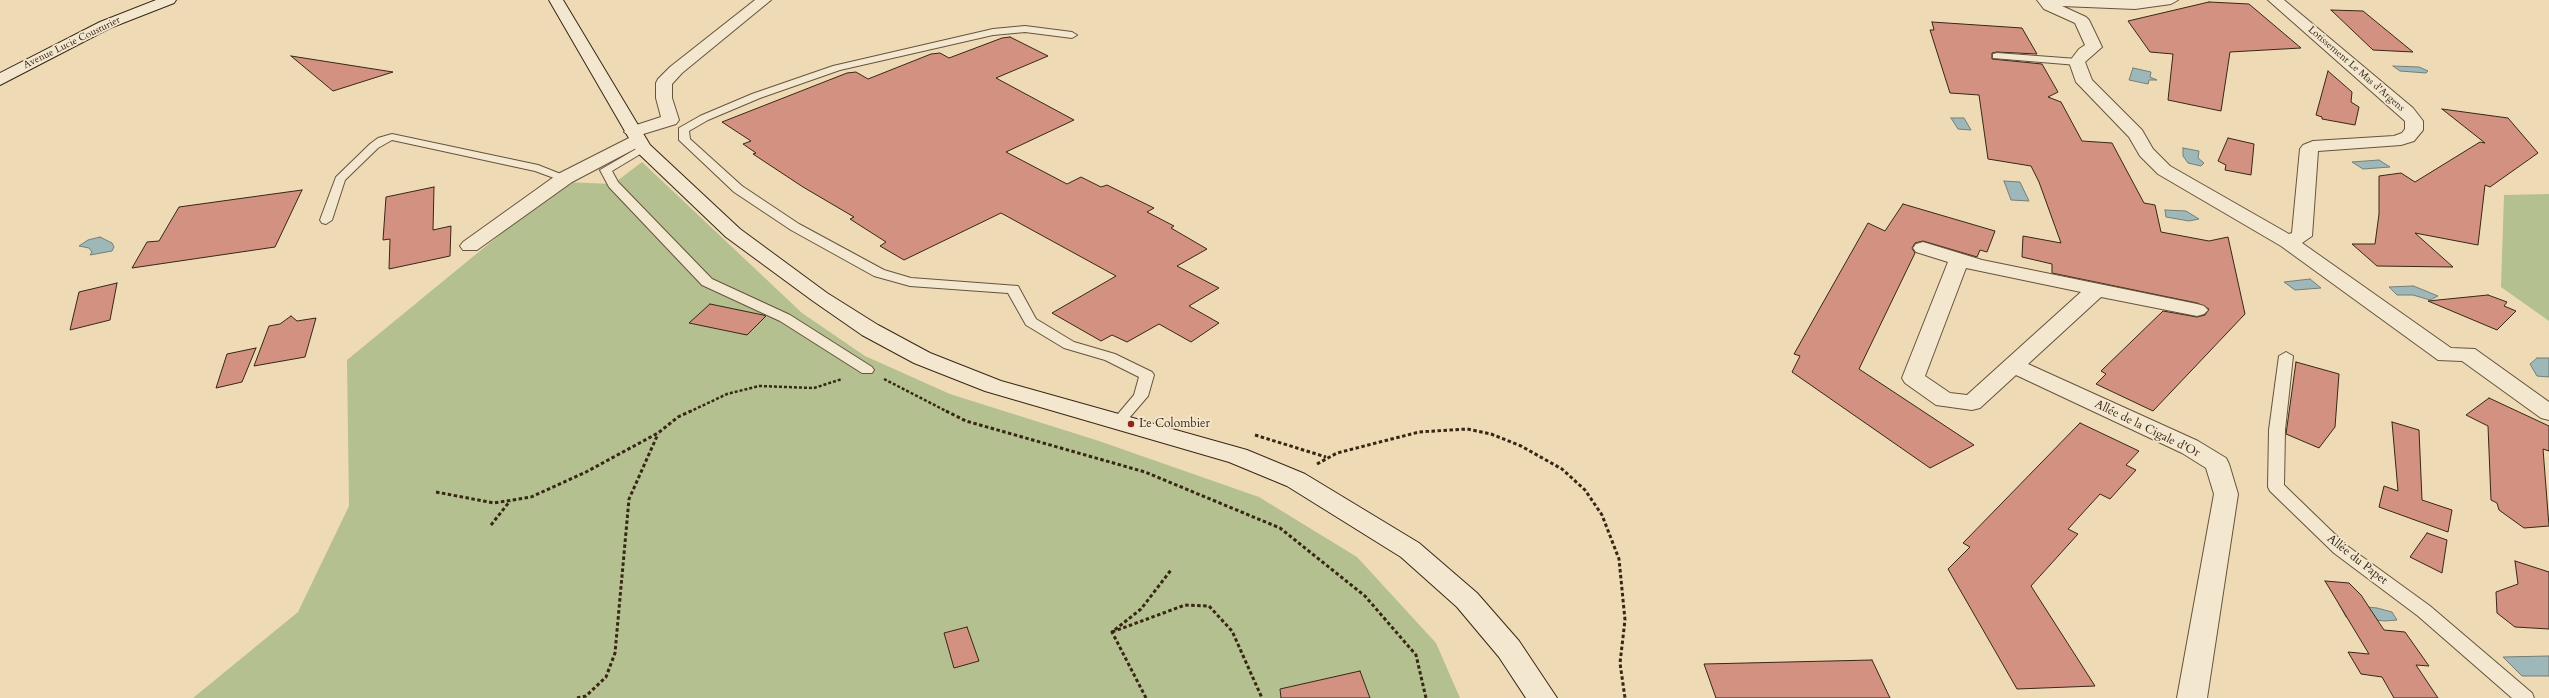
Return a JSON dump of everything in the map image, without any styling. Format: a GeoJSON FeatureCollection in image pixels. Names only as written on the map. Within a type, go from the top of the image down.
{"type":"FeatureCollection","features":[{"type":"Feature","properties":{"kind":"street","name":"Avenue Lucie Cousturier"},"geometry":{"type":"LineString","coordinates":[[0,66],[93,21],[146,0]]}},
{"type":"Feature","properties":{"kind":"street","name":"Avenue Lucie Cousturier"},"geometry":{"type":"LineString","coordinates":[[0,80],[105,25],[169,0]]}},
{"type":"Feature","properties":{"kind":"street"},"geometry":{"type":"LineString","coordinates":[[556,0],[638,140],[733,233],[820,297],[870,330],[922,358],[993,386],[1238,456],[1296,480],[1410,550],[1467,600],[1509,649],[1542,698]]}},
{"type":"Feature","properties":{"kind":"street"},"geometry":{"type":"LineString","coordinates":[[470,246],[565,178],[638,140],[670,120],[664,98],[664,84],[676,70],[764,0]]}},
{"type":"Feature","properties":{"kind":"street"},"geometry":{"type":"LineString","coordinates":[[2042,0],[2135,5],[2171,0]]}},
{"type":"Feature","properties":{"kind":"street"},"geometry":{"type":"LineString","coordinates":[[2042,0],[2049,6],[2081,20],[2094,47],[2085,52],[2078,62],[2084,82],[2093,93],[2126,123],[2136,134],[2146,152],[2164,170],[2288,242],[2446,355],[2467,354],[2549,413]]}},
{"type":"Feature","properties":{"kind":"street","name":"Lotissement Le Mas d'Argens"},"geometry":{"type":"LineString","coordinates":[[2275,0],[2407,112],[2414,122],[2414,130],[2408,137],[2395,141],[2313,146],[2309,149],[2302,236],[2288,242]]}},
{"type":"Feature","properties":{"kind":"street"},"geometry":{"type":"LineString","coordinates":[[1923,248],[1959,260],[2196,310]]}},
{"type":"Feature","properties":{"kind":"street"},"geometry":{"type":"LineString","coordinates":[[1959,260],[1913,378],[1944,400],[1972,404],[2096,290]]}},
{"type":"Feature","properties":{"kind":"street","name":"Allée de la Cigale d'Or"},"geometry":{"type":"LineString","coordinates":[[2013,365],[2190,447],[2217,464],[2226,494],[2192,698]]}},
{"type":"Feature","properties":{"kind":"lane"},"geometry":{"type":"LineString","coordinates":[[1072,35],[1025,29],[993,32],[837,68],[756,96],[704,118],[683,130],[685,140],[738,189],[796,227],[879,273],[910,282],[1013,289],[1031,322],[1070,345],[1110,358],[1147,375],[1141,396],[1119,421]]}},
{"type":"Feature","properties":{"kind":"lane"},"geometry":{"type":"LineString","coordinates":[[1998,56],[2078,62]]}},
{"type":"Feature","properties":{"kind":"lane"},"geometry":{"type":"LineString","coordinates":[[326,220],[340,179],[374,146],[382,140],[392,137],[538,168],[565,178]]}},
{"type":"Feature","properties":{"kind":"lane"},"geometry":{"type":"LineString","coordinates":[[638,140],[606,170],[613,184],[707,282],[785,318],[867,370]]}},
{"type":"Feature","properties":{"kind":"lane","name":"Allée du Papet"},"geometry":{"type":"LineString","coordinates":[[2286,356],[2276,430],[2276,487],[2340,549],[2424,611],[2525,698]]}},
{"type":"Feature","properties":{"kind":"path"},"geometry":{"type":"LineString","coordinates":[[436,492],[494,503],[531,497],[586,472],[658,433],[678,417],[727,394],[759,386],[814,388],[867,370],[966,421],[1145,472],[1280,528],[1365,596],[1411,649],[1416,655],[1426,698]]}},
{"type":"Feature","properties":{"kind":"path"},"geometry":{"type":"LineString","coordinates":[[1296,480],[1326,457],[1337,453],[1419,432],[1467,429],[1491,434],[1521,446],[1562,469],[1585,490],[1602,515],[1619,559],[1624,620],[1620,663],[1626,698]]}},
{"type":"Feature","properties":{"kind":"path"},"geometry":{"type":"LineString","coordinates":[[577,698],[586,696],[606,677],[615,653],[629,499],[658,433]]}},
{"type":"Feature","properties":{"kind":"path"},"geometry":{"type":"LineString","coordinates":[[491,525],[511,500]]}},
{"type":"Feature","properties":{"kind":"path"},"geometry":{"type":"LineString","coordinates":[[1112,632],[1141,610],[1171,570]]}},
{"type":"Feature","properties":{"kind":"path"},"geometry":{"type":"LineString","coordinates":[[1112,632],[1185,605],[1209,606],[1232,630],[1262,698]]}},
{"type":"Feature","properties":{"kind":"path"},"geometry":{"type":"LineString","coordinates":[[1112,632],[1146,698]]}},
{"type":"Feature","properties":{"kind":"green space"},"geometry":{"type":"Polygon","coordinates":[[[642,162],[802,313],[865,356],[950,394],[1099,441],[1259,497],[1357,557],[1436,643],[1460,698],[193,698],[298,612],[349,506],[347,360],[564,182],[613,184],[642,162]]]}},
{"type":"Feature","properties":{"kind":"green space"},"geometry":{"type":"Polygon","coordinates":[[[2549,194],[2549,321],[2501,287],[2504,195],[2549,194]]]}},
{"type":"Feature","properties":{"kind":"water"},"geometry":{"type":"Polygon","coordinates":[[[2393,66],[2419,67],[2428,71],[2426,73],[2400,71],[2393,66]]]}},
{"type":"Feature","properties":{"kind":"water"},"geometry":{"type":"Polygon","coordinates":[[[2133,68],[2151,72],[2150,77],[2157,80],[2149,80],[2148,84],[2129,80],[2133,68]]]}},
{"type":"Feature","properties":{"kind":"water"},"geometry":{"type":"Polygon","coordinates":[[[1951,118],[1964,118],[1971,130],[1958,129],[1951,118]]]}},
{"type":"Feature","properties":{"kind":"water"},"geometry":{"type":"Polygon","coordinates":[[[2183,148],[2199,151],[2198,158],[2204,163],[2201,166],[2188,163],[2183,156],[2183,148]]]}},
{"type":"Feature","properties":{"kind":"water"},"geometry":{"type":"Polygon","coordinates":[[[2379,160],[2390,167],[2363,169],[2352,162],[2379,160]]]}},
{"type":"Feature","properties":{"kind":"water"},"geometry":{"type":"Polygon","coordinates":[[[2004,181],[2020,182],[2029,201],[2011,200],[2004,181]]]}},
{"type":"Feature","properties":{"kind":"water"},"geometry":{"type":"Polygon","coordinates":[[[2165,210],[2186,211],[2199,219],[2189,221],[2166,217],[2165,210]]]}},
{"type":"Feature","properties":{"kind":"water"},"geometry":{"type":"Polygon","coordinates":[[[100,237],[112,243],[114,247],[112,251],[90,255],[92,252],[89,248],[79,246],[88,240],[100,237]]]}},
{"type":"Feature","properties":{"kind":"water"},"geometry":{"type":"Polygon","coordinates":[[[2310,279],[2321,288],[2295,290],[2284,282],[2310,279]]]}},
{"type":"Feature","properties":{"kind":"water"},"geometry":{"type":"Polygon","coordinates":[[[2413,286],[2438,296],[2430,300],[2413,295],[2397,295],[2389,287],[2413,286]]]}},
{"type":"Feature","properties":{"kind":"water"},"geometry":{"type":"Polygon","coordinates":[[[2537,358],[2549,358],[2549,377],[2537,376],[2530,364],[2537,358]]]}},
{"type":"Feature","properties":{"kind":"water"},"geometry":{"type":"Polygon","coordinates":[[[2339,604],[2377,608],[2392,612],[2397,620],[2385,621],[2346,617],[2339,604]]]}},
{"type":"Feature","properties":{"kind":"water"},"geometry":{"type":"Polygon","coordinates":[[[2549,656],[2549,676],[2522,676],[2503,657],[2549,656]]]}},
{"type":"Feature","properties":{"kind":"building"},"geometry":{"type":"Polygon","coordinates":[[[2209,2],[2249,4],[2301,48],[2230,52],[2221,111],[2168,100],[2173,54],[2150,52],[2128,21],[2209,2]]]}},
{"type":"Feature","properties":{"kind":"building"},"geometry":{"type":"Polygon","coordinates":[[[2331,10],[2363,11],[2413,52],[2373,50],[2331,10]]]}},
{"type":"Feature","properties":{"kind":"building"},"geometry":{"type":"Polygon","coordinates":[[[1932,22],[2022,28],[2037,54],[1997,52],[1992,53],[1992,59],[2042,64],[2058,92],[2048,97],[2061,102],[2082,141],[2112,143],[2144,203],[2155,205],[2161,232],[2209,241],[2228,237],[2245,314],[2153,411],[2096,384],[2106,374],[2101,371],[2163,311],[2197,317],[2205,315],[2209,309],[2197,303],[2052,273],[2052,264],[2022,257],[2023,236],[2061,243],[2039,182],[2031,166],[1988,159],[1979,95],[1950,93],[1930,30],[1934,30],[1932,22]]]}},
{"type":"Feature","properties":{"kind":"building"},"geometry":{"type":"Polygon","coordinates":[[[1010,37],[1048,56],[996,78],[1074,120],[1006,152],[1067,184],[1081,177],[1101,187],[1107,185],[1154,208],[1147,212],[1174,226],[1171,228],[1207,249],[1177,266],[1219,288],[1189,306],[1219,323],[1191,342],[1159,324],[1127,342],[1112,335],[1101,341],[1052,313],[1116,276],[1001,213],[904,260],[880,246],[886,242],[850,219],[854,217],[803,187],[753,154],[756,153],[743,144],[751,141],[722,122],[847,73],[856,72],[868,79],[931,54],[940,53],[949,58],[1002,38],[1010,37]]]}},
{"type":"Feature","properties":{"kind":"building"},"geometry":{"type":"Polygon","coordinates":[[[291,56],[393,72],[333,91],[291,56]]]}},
{"type":"Feature","properties":{"kind":"building"},"geometry":{"type":"Polygon","coordinates":[[[2328,71],[2352,92],[2351,102],[2359,107],[2355,125],[2322,119],[2322,117],[2316,115],[2328,71]]]}},
{"type":"Feature","properties":{"kind":"building"},"geometry":{"type":"Polygon","coordinates":[[[2442,109],[2508,118],[2538,153],[2490,187],[2485,185],[2478,245],[2415,233],[2453,267],[2377,266],[2352,244],[2375,244],[2379,214],[2379,176],[2401,173],[2415,182],[2480,142],[2485,143],[2442,109]]]}},
{"type":"Feature","properties":{"kind":"building"},"geometry":{"type":"Polygon","coordinates":[[[2228,138],[2254,144],[2251,175],[2225,170],[2226,165],[2218,161],[2228,138]]]}},
{"type":"Feature","properties":{"kind":"building"},"geometry":{"type":"Polygon","coordinates":[[[434,187],[433,230],[451,226],[450,256],[389,269],[390,239],[383,240],[386,197],[434,187]]]}},
{"type":"Feature","properties":{"kind":"building"},"geometry":{"type":"Polygon","coordinates":[[[302,190],[275,247],[132,268],[147,242],[159,241],[179,207],[302,190]]]}},
{"type":"Feature","properties":{"kind":"building"},"geometry":{"type":"Polygon","coordinates":[[[1903,204],[1995,231],[1987,252],[1980,250],[1977,257],[1923,241],[1915,243],[1912,248],[1915,253],[1859,369],[1974,445],[1930,468],[1792,372],[1800,356],[1794,354],[1868,223],[1885,231],[1903,204]]]}},
{"type":"Feature","properties":{"kind":"building"},"geometry":{"type":"Polygon","coordinates":[[[117,283],[110,320],[70,330],[79,292],[117,283]]]}},
{"type":"Feature","properties":{"kind":"building"},"geometry":{"type":"Polygon","coordinates":[[[2488,295],[2507,302],[2504,306],[2516,311],[2497,330],[2428,301],[2488,295]]]}},
{"type":"Feature","properties":{"kind":"building"},"geometry":{"type":"Polygon","coordinates":[[[710,304],[766,316],[747,335],[689,323],[710,304]]]}},
{"type":"Feature","properties":{"kind":"building"},"geometry":{"type":"Polygon","coordinates":[[[291,316],[297,321],[316,318],[305,357],[254,366],[269,326],[280,324],[291,316]]]}},
{"type":"Feature","properties":{"kind":"building"},"geometry":{"type":"Polygon","coordinates":[[[256,348],[242,382],[216,388],[227,354],[256,348]]]}},
{"type":"Feature","properties":{"kind":"building"},"geometry":{"type":"Polygon","coordinates":[[[2296,362],[2339,374],[2335,427],[2319,448],[2286,434],[2296,362]]]}},
{"type":"Feature","properties":{"kind":"building"},"geometry":{"type":"Polygon","coordinates":[[[2489,398],[2549,426],[2549,451],[2543,449],[2549,526],[2524,528],[2499,510],[2497,503],[2491,500],[2488,426],[2466,415],[2489,398]]]}},
{"type":"Feature","properties":{"kind":"building"},"geometry":{"type":"Polygon","coordinates":[[[2392,422],[2419,430],[2422,500],[2452,510],[2448,532],[2379,507],[2384,486],[2398,491],[2392,422]]]}},
{"type":"Feature","properties":{"kind":"building"},"geometry":{"type":"Polygon","coordinates":[[[2080,423],[2139,451],[2126,465],[2136,470],[2110,499],[2100,494],[2068,529],[2078,534],[2031,586],[2095,686],[2017,689],[1948,569],[1970,547],[1963,543],[2080,423]]]}},
{"type":"Feature","properties":{"kind":"building"},"geometry":{"type":"Polygon","coordinates":[[[2427,533],[2447,540],[2442,573],[2410,557],[2427,533]]]}},
{"type":"Feature","properties":{"kind":"building"},"geometry":{"type":"Polygon","coordinates":[[[2515,561],[2549,572],[2549,629],[2515,627],[2497,613],[2496,592],[2518,584],[2515,561]]]}},
{"type":"Feature","properties":{"kind":"building"},"geometry":{"type":"Polygon","coordinates":[[[2325,581],[2349,583],[2361,595],[2384,630],[2405,632],[2429,666],[2416,665],[2438,698],[2394,698],[2382,677],[2361,674],[2348,652],[2369,654],[2325,581]]]}},
{"type":"Feature","properties":{"kind":"building"},"geometry":{"type":"Polygon","coordinates":[[[967,627],[979,661],[954,668],[944,633],[967,627]]]}},
{"type":"Feature","properties":{"kind":"building"},"geometry":{"type":"Polygon","coordinates":[[[1872,660],[1890,698],[1716,698],[1704,664],[1872,660]]]}},
{"type":"Feature","properties":{"kind":"building"},"geometry":{"type":"Polygon","coordinates":[[[1360,671],[1370,698],[1281,698],[1280,689],[1360,671]]]}},
{"type":"Feature","properties":{"kind":"place","name":"Le Colombier"},"geometry":{"type":"Point","coordinates":[1131,424]}}]}
